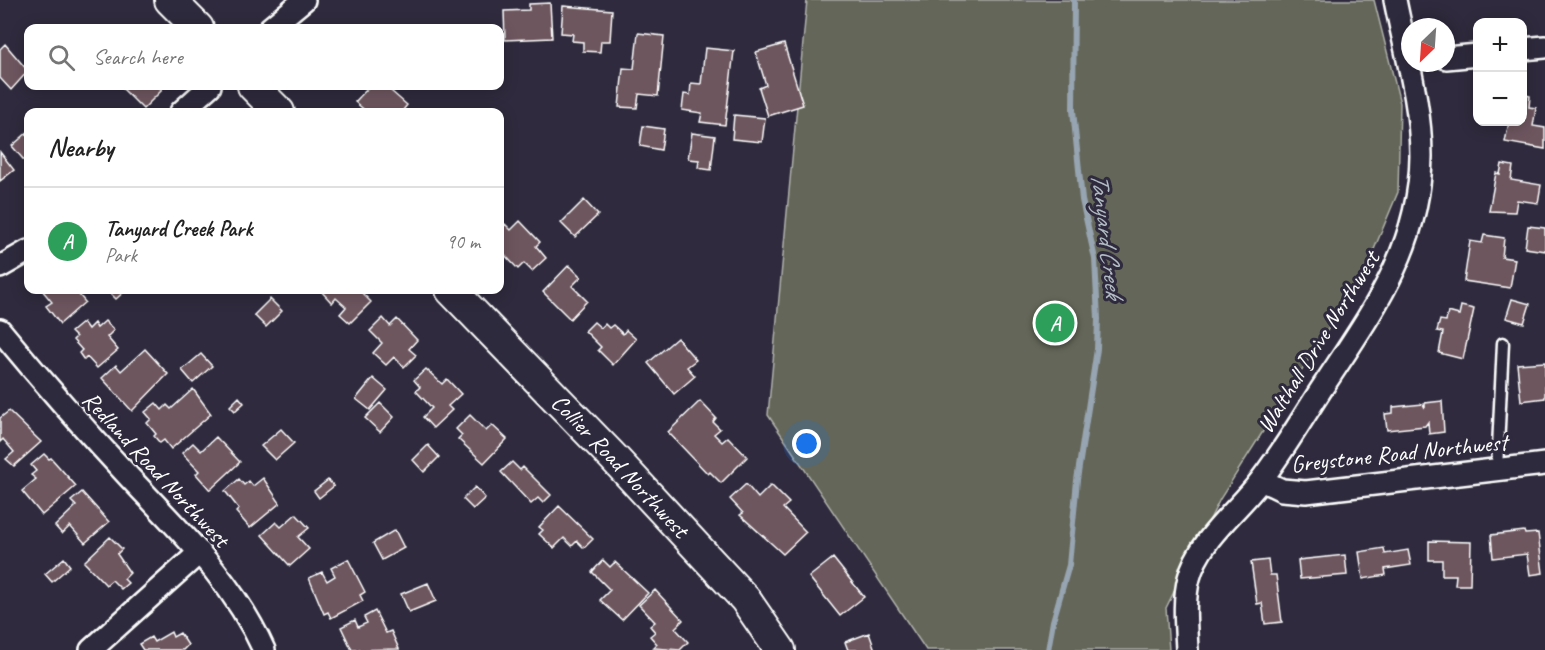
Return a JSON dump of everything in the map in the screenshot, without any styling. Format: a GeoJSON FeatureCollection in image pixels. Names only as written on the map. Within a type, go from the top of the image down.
{"type":"FeatureCollection","features":[{"type":"Feature","properties":{"kind":"street"},"geometry":{"type":"LineString","coordinates":[[170,0],[194,24]]}},
{"type":"Feature","properties":{"kind":"street"},"geometry":{"type":"LineString","coordinates":[[275,24],[304,0]]}},
{"type":"Feature","properties":{"kind":"street","name":"Walthall Drive Northwest"},"geometry":{"type":"LineString","coordinates":[[1395,0],[1401,27]]}},
{"type":"Feature","properties":{"kind":"street"},"geometry":{"type":"LineString","coordinates":[[1527,49],[1545,47]]}},
{"type":"Feature","properties":{"kind":"street"},"geometry":{"type":"LineString","coordinates":[[1455,57],[1473,55]]}},
{"type":"Feature","properties":{"kind":"street","name":"Walthall Drive Northwest"},"geometry":{"type":"LineString","coordinates":[[1187,650],[1185,608],[1190,578],[1197,559],[1261,480],[1379,302],[1404,248],[1417,201],[1421,157],[1418,112],[1411,72]]}},
{"type":"Feature","properties":{"kind":"street"},"geometry":{"type":"LineString","coordinates":[[185,108],[206,90]]}},
{"type":"Feature","properties":{"kind":"street"},"geometry":{"type":"LineString","coordinates":[[257,90],[275,108]]}},
{"type":"Feature","properties":{"kind":"street"},"geometry":{"type":"LineString","coordinates":[[0,267],[24,253]]}},
{"type":"Feature","properties":{"kind":"street","name":"Collier Road Northwest"},"geometry":{"type":"LineString","coordinates":[[455,294],[613,457],[737,591],[780,650]]}},
{"type":"Feature","properties":{"kind":"street","name":"Redland Road Northwest"},"geometry":{"type":"LineString","coordinates":[[0,330],[62,405],[229,586],[252,622],[264,650]]}},
{"type":"Feature","properties":{"kind":"street","name":"Greystone Road Northwest"},"geometry":{"type":"LineString","coordinates":[[1261,480],[1282,490],[1306,492],[1545,464]]}},
{"type":"Feature","properties":{"kind":"street"},"geometry":{"type":"LineString","coordinates":[[91,650],[200,552]]}},
{"type":"Feature","properties":{"kind":"lane"},"geometry":{"type":"LineString","coordinates":[[1497,469],[1503,343]]}},
{"type":"Feature","properties":{"kind":"green space"},"geometry":{"type":"Polygon","coordinates":[[[807,0],[1374,0],[1400,103],[1398,192],[1365,271],[1220,499],[1166,608],[1169,650],[926,650],[768,415],[807,0]]]}},
{"type":"Feature","properties":{"kind":"building"},"geometry":{"type":"Polygon","coordinates":[[[550,3],[552,38],[505,40],[504,11],[529,10],[529,4],[550,3]]]}},
{"type":"Feature","properties":{"kind":"building"},"geometry":{"type":"Polygon","coordinates":[[[563,6],[612,10],[610,41],[601,41],[600,52],[583,51],[583,42],[572,41],[573,34],[561,33],[563,6]]]}},
{"type":"Feature","properties":{"kind":"building"},"geometry":{"type":"Polygon","coordinates":[[[638,33],[664,36],[658,96],[639,94],[637,108],[619,107],[623,68],[634,69],[638,33]]]}},
{"type":"Feature","properties":{"kind":"building"},"geometry":{"type":"Polygon","coordinates":[[[5,44],[24,66],[24,75],[11,90],[0,78],[0,49],[5,44]]]}},
{"type":"Feature","properties":{"kind":"building"},"geometry":{"type":"Polygon","coordinates":[[[784,44],[803,105],[768,116],[759,88],[766,85],[756,52],[784,44]]]}},
{"type":"Feature","properties":{"kind":"building"},"geometry":{"type":"Polygon","coordinates":[[[705,48],[734,51],[725,125],[700,122],[702,113],[682,110],[684,94],[690,95],[691,83],[701,84],[705,48]]]}},
{"type":"Feature","properties":{"kind":"building"},"geometry":{"type":"Polygon","coordinates":[[[124,90],[162,90],[144,108],[124,90]]]}},
{"type":"Feature","properties":{"kind":"building"},"geometry":{"type":"Polygon","coordinates":[[[366,90],[392,90],[407,105],[405,108],[362,108],[355,102],[366,90]]]}},
{"type":"Feature","properties":{"kind":"building"},"geometry":{"type":"Polygon","coordinates":[[[1527,95],[1530,96],[1529,107],[1536,108],[1533,126],[1545,128],[1545,149],[1505,142],[1508,126],[1527,126],[1527,95]]]}},
{"type":"Feature","properties":{"kind":"building"},"geometry":{"type":"Polygon","coordinates":[[[734,115],[765,118],[762,142],[732,139],[734,115]]]}},
{"type":"Feature","properties":{"kind":"building"},"geometry":{"type":"Polygon","coordinates":[[[643,126],[664,129],[661,150],[640,146],[643,126]]]}},
{"type":"Feature","properties":{"kind":"building"},"geometry":{"type":"Polygon","coordinates":[[[692,133],[715,136],[711,170],[698,168],[699,160],[688,159],[692,133]]]}},
{"type":"Feature","properties":{"kind":"building"},"geometry":{"type":"Polygon","coordinates":[[[24,136],[24,160],[12,146],[24,136]]]}},
{"type":"Feature","properties":{"kind":"building"},"geometry":{"type":"Polygon","coordinates":[[[0,152],[14,170],[0,181],[0,152]]]}},
{"type":"Feature","properties":{"kind":"building"},"geometry":{"type":"Polygon","coordinates":[[[1502,164],[1513,166],[1511,180],[1541,185],[1538,203],[1517,200],[1515,212],[1489,211],[1496,173],[1500,174],[1502,164]]]}},
{"type":"Feature","properties":{"kind":"building"},"geometry":{"type":"Polygon","coordinates":[[[584,200],[598,215],[575,237],[561,223],[584,200]]]}},
{"type":"Feature","properties":{"kind":"building"},"geometry":{"type":"Polygon","coordinates":[[[520,221],[540,242],[536,246],[546,258],[532,271],[524,263],[518,269],[504,254],[504,225],[511,230],[520,221]]]}},
{"type":"Feature","properties":{"kind":"building"},"geometry":{"type":"Polygon","coordinates":[[[1528,226],[1545,228],[1545,251],[1525,248],[1528,226]]]}},
{"type":"Feature","properties":{"kind":"building"},"geometry":{"type":"Polygon","coordinates":[[[1484,235],[1504,238],[1502,257],[1515,259],[1510,288],[1464,281],[1470,241],[1482,243],[1484,235]]]}},
{"type":"Feature","properties":{"kind":"building"},"geometry":{"type":"Polygon","coordinates":[[[569,265],[581,277],[572,286],[587,301],[570,319],[543,292],[569,265]]]}},
{"type":"Feature","properties":{"kind":"building"},"geometry":{"type":"Polygon","coordinates":[[[45,294],[78,294],[85,302],[60,324],[46,306],[52,302],[45,294]]]}},
{"type":"Feature","properties":{"kind":"building"},"geometry":{"type":"Polygon","coordinates":[[[111,294],[122,294],[116,299],[111,294]]]}},
{"type":"Feature","properties":{"kind":"building"},"geometry":{"type":"Polygon","coordinates":[[[324,294],[363,294],[371,302],[350,323],[340,314],[346,307],[336,298],[332,303],[324,294]]]}},
{"type":"Feature","properties":{"kind":"building"},"geometry":{"type":"Polygon","coordinates":[[[270,299],[282,311],[266,327],[254,315],[270,299]]]}},
{"type":"Feature","properties":{"kind":"building"},"geometry":{"type":"Polygon","coordinates":[[[1512,299],[1530,304],[1524,323],[1506,318],[1512,299]]]}},
{"type":"Feature","properties":{"kind":"building"},"geometry":{"type":"Polygon","coordinates":[[[1461,306],[1474,309],[1463,359],[1439,353],[1443,332],[1437,331],[1440,320],[1446,321],[1448,312],[1459,315],[1461,306]]]}},
{"type":"Feature","properties":{"kind":"building"},"geometry":{"type":"Polygon","coordinates":[[[383,318],[390,326],[397,319],[417,340],[409,349],[416,355],[404,367],[394,357],[386,365],[373,353],[382,343],[370,331],[383,318]]]}},
{"type":"Feature","properties":{"kind":"building"},"geometry":{"type":"Polygon","coordinates":[[[105,321],[114,330],[107,337],[118,350],[97,368],[87,357],[84,360],[79,353],[82,350],[73,340],[76,337],[71,332],[83,322],[88,329],[94,323],[97,328],[105,321]]]}},
{"type":"Feature","properties":{"kind":"building"},"geometry":{"type":"Polygon","coordinates":[[[594,322],[601,328],[605,324],[609,328],[613,325],[623,334],[626,330],[636,339],[613,365],[598,350],[601,347],[585,331],[594,322]]]}},
{"type":"Feature","properties":{"kind":"building"},"geometry":{"type":"Polygon","coordinates":[[[677,338],[696,360],[687,367],[695,376],[674,394],[648,363],[677,338]]]}},
{"type":"Feature","properties":{"kind":"building"},"geometry":{"type":"Polygon","coordinates":[[[145,349],[168,374],[132,411],[102,378],[116,365],[121,371],[145,349]]]}},
{"type":"Feature","properties":{"kind":"building"},"geometry":{"type":"Polygon","coordinates":[[[201,354],[212,366],[193,383],[182,370],[201,354]]]}},
{"type":"Feature","properties":{"kind":"building"},"geometry":{"type":"Polygon","coordinates":[[[1545,362],[1545,398],[1521,401],[1517,364],[1545,362]]]}},
{"type":"Feature","properties":{"kind":"building"},"geometry":{"type":"Polygon","coordinates":[[[426,369],[442,384],[447,379],[461,394],[448,406],[452,410],[433,428],[423,417],[432,408],[416,391],[420,387],[414,380],[426,369]]]}},
{"type":"Feature","properties":{"kind":"building"},"geometry":{"type":"Polygon","coordinates":[[[373,378],[387,390],[370,410],[356,399],[373,378]]]}},
{"type":"Feature","properties":{"kind":"building"},"geometry":{"type":"Polygon","coordinates":[[[193,389],[211,414],[171,449],[164,440],[160,443],[154,436],[156,434],[147,423],[151,419],[145,412],[156,403],[162,410],[167,405],[171,409],[193,389]]]}},
{"type":"Feature","properties":{"kind":"building"},"geometry":{"type":"Polygon","coordinates":[[[239,397],[244,403],[235,411],[230,406],[239,397]]]}},
{"type":"Feature","properties":{"kind":"building"},"geometry":{"type":"Polygon","coordinates":[[[700,401],[716,418],[713,422],[720,429],[714,434],[722,442],[728,437],[747,457],[721,483],[710,472],[708,474],[668,432],[700,401]]]}},
{"type":"Feature","properties":{"kind":"building"},"geometry":{"type":"Polygon","coordinates":[[[1442,401],[1444,432],[1429,434],[1428,422],[1425,426],[1387,430],[1385,414],[1393,413],[1393,407],[1423,404],[1425,408],[1425,403],[1442,401]]]}},
{"type":"Feature","properties":{"kind":"building"},"geometry":{"type":"Polygon","coordinates":[[[380,403],[394,417],[380,432],[365,418],[380,403]]]}},
{"type":"Feature","properties":{"kind":"building"},"geometry":{"type":"Polygon","coordinates":[[[9,411],[41,442],[14,466],[6,459],[14,452],[3,439],[0,442],[0,418],[9,411]]]}},
{"type":"Feature","properties":{"kind":"building"},"geometry":{"type":"Polygon","coordinates":[[[470,415],[486,431],[492,425],[507,439],[484,463],[458,439],[462,435],[456,429],[470,415]]]}},
{"type":"Feature","properties":{"kind":"building"},"geometry":{"type":"Polygon","coordinates":[[[281,429],[294,443],[275,460],[261,446],[281,429]]]}},
{"type":"Feature","properties":{"kind":"building"},"geometry":{"type":"Polygon","coordinates":[[[216,437],[240,462],[210,490],[196,474],[199,471],[182,453],[193,443],[201,451],[216,437]]]}},
{"type":"Feature","properties":{"kind":"building"},"geometry":{"type":"Polygon","coordinates":[[[428,445],[439,457],[424,472],[413,460],[428,445]]]}},
{"type":"Feature","properties":{"kind":"building"},"geometry":{"type":"Polygon","coordinates":[[[44,454],[49,459],[51,458],[76,486],[42,515],[22,491],[36,479],[31,475],[36,471],[31,465],[44,454]]]}},
{"type":"Feature","properties":{"kind":"building"},"geometry":{"type":"Polygon","coordinates":[[[512,462],[520,470],[523,467],[551,495],[543,503],[538,498],[531,504],[501,472],[512,462]]]}},
{"type":"Feature","properties":{"kind":"building"},"geometry":{"type":"Polygon","coordinates":[[[263,478],[280,503],[250,528],[236,512],[239,509],[225,491],[239,479],[244,485],[249,481],[253,486],[263,478]]]}},
{"type":"Feature","properties":{"kind":"building"},"geometry":{"type":"Polygon","coordinates":[[[328,480],[334,486],[319,498],[314,491],[328,480]]]}},
{"type":"Feature","properties":{"kind":"building"},"geometry":{"type":"Polygon","coordinates":[[[746,484],[758,498],[771,485],[789,503],[783,508],[806,532],[783,554],[740,515],[743,513],[730,499],[746,484]]]}},
{"type":"Feature","properties":{"kind":"building"},"geometry":{"type":"Polygon","coordinates":[[[475,487],[485,498],[473,509],[463,499],[475,487]]]}},
{"type":"Feature","properties":{"kind":"building"},"geometry":{"type":"Polygon","coordinates":[[[82,492],[109,522],[85,543],[70,526],[62,534],[55,526],[76,506],[71,501],[82,492]]]}},
{"type":"Feature","properties":{"kind":"building"},"geometry":{"type":"Polygon","coordinates":[[[559,506],[593,539],[584,548],[577,541],[572,546],[564,538],[554,548],[539,534],[543,530],[539,527],[559,506]]]}},
{"type":"Feature","properties":{"kind":"building"},"geometry":{"type":"Polygon","coordinates":[[[296,514],[309,528],[298,537],[309,549],[290,566],[262,535],[276,522],[281,527],[296,514]]]}},
{"type":"Feature","properties":{"kind":"building"},"geometry":{"type":"Polygon","coordinates":[[[395,530],[404,548],[382,560],[373,543],[395,530]]]}},
{"type":"Feature","properties":{"kind":"building"},"geometry":{"type":"Polygon","coordinates":[[[1524,531],[1525,534],[1538,533],[1543,573],[1530,575],[1527,554],[1493,558],[1491,535],[1524,531]]]}},
{"type":"Feature","properties":{"kind":"building"},"geometry":{"type":"Polygon","coordinates":[[[110,537],[122,549],[117,554],[130,573],[124,579],[128,583],[121,589],[112,580],[106,585],[84,562],[110,537]]]}},
{"type":"Feature","properties":{"kind":"building"},"geometry":{"type":"Polygon","coordinates":[[[1429,541],[1471,542],[1470,585],[1455,585],[1456,575],[1442,575],[1442,560],[1429,560],[1429,541]]]}},
{"type":"Feature","properties":{"kind":"building"},"geometry":{"type":"Polygon","coordinates":[[[1384,548],[1385,554],[1408,550],[1411,565],[1385,569],[1386,575],[1363,579],[1359,552],[1384,548]]]}},
{"type":"Feature","properties":{"kind":"building"},"geometry":{"type":"Polygon","coordinates":[[[1345,555],[1347,575],[1300,579],[1298,560],[1345,555]]]}},
{"type":"Feature","properties":{"kind":"building"},"geometry":{"type":"Polygon","coordinates":[[[64,558],[70,566],[52,582],[45,574],[64,558]]]}},
{"type":"Feature","properties":{"kind":"building"},"geometry":{"type":"Polygon","coordinates":[[[833,558],[864,597],[840,616],[809,577],[833,558]]]}},
{"type":"Feature","properties":{"kind":"building"},"geometry":{"type":"Polygon","coordinates":[[[348,559],[365,592],[360,595],[363,601],[331,618],[328,612],[324,614],[309,578],[322,572],[327,581],[335,576],[331,568],[348,559]]]}},
{"type":"Feature","properties":{"kind":"building"},"geometry":{"type":"Polygon","coordinates":[[[603,560],[610,567],[615,562],[648,593],[622,620],[600,600],[610,590],[592,572],[603,560]]]}},
{"type":"Feature","properties":{"kind":"building"},"geometry":{"type":"Polygon","coordinates":[[[1268,560],[1270,575],[1276,575],[1282,622],[1265,624],[1262,603],[1257,604],[1251,562],[1268,560]]]}},
{"type":"Feature","properties":{"kind":"building"},"geometry":{"type":"Polygon","coordinates":[[[428,583],[436,601],[409,612],[401,594],[428,583]]]}},
{"type":"Feature","properties":{"kind":"building"},"geometry":{"type":"Polygon","coordinates":[[[655,590],[683,620],[675,628],[688,642],[680,650],[653,648],[657,644],[650,636],[655,632],[650,626],[655,622],[639,605],[655,590]]]}},
{"type":"Feature","properties":{"kind":"building"},"geometry":{"type":"Polygon","coordinates":[[[375,611],[386,633],[391,631],[399,649],[352,650],[341,627],[355,620],[358,627],[367,623],[364,617],[375,611]]]}},
{"type":"Feature","properties":{"kind":"building"},"geometry":{"type":"Polygon","coordinates":[[[171,632],[173,637],[180,633],[188,645],[183,650],[143,650],[139,644],[151,637],[154,642],[171,632]]]}},
{"type":"Feature","properties":{"kind":"building"},"geometry":{"type":"Polygon","coordinates":[[[869,633],[875,650],[848,650],[845,642],[869,633]]]}},
{"type":"Feature","properties":{"kind":"waterway","name":"Tanyard Creek"},"geometry":{"type":"LineString","coordinates":[[1048,650],[1053,621],[1069,565],[1077,480],[1097,349],[1095,259],[1082,200],[1073,110],[1074,0]]}},
{"type":"Feature","properties":{"kind":"place","name":"Tanyard Creek Park"},"geometry":{"type":"Point","coordinates":[1055,323]}}]}
